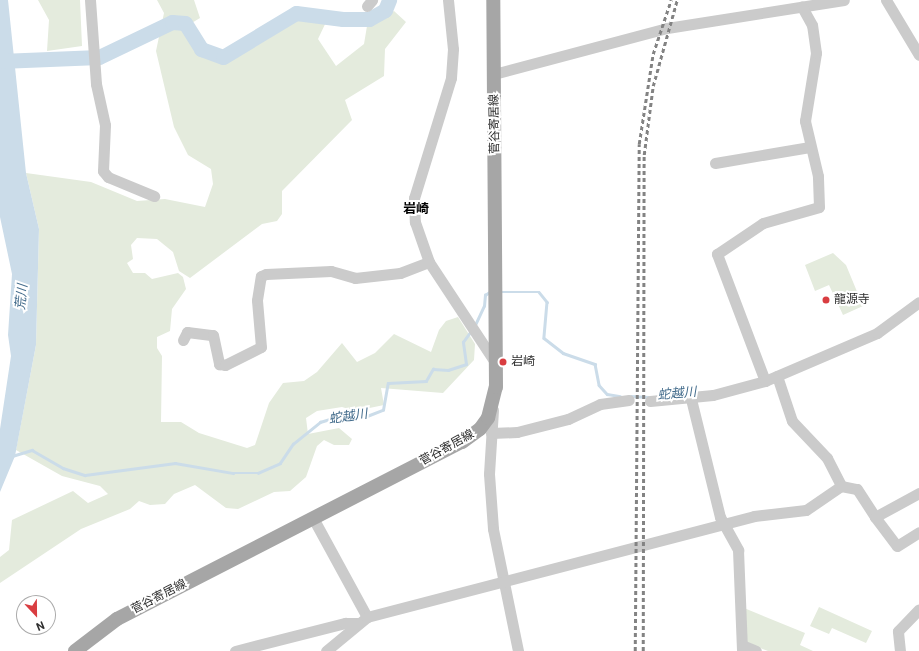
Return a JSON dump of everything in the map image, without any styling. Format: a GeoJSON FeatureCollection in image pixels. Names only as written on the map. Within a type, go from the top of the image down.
{"type":"FeatureCollection","features":[{"type":"Feature","properties":{"kind":"main road","name":"菅谷寄居線"},"geometry":{"type":"LineString","coordinates":[[75,651],[116,619],[472,436],[493,408],[497,365],[493,0]]}},
{"type":"Feature","properties":{"kind":"street"},"geometry":{"type":"LineString","coordinates":[[90,0],[94,64],[105,125],[103,171],[108,177],[154,196]]}},
{"type":"Feature","properties":{"kind":"street"},"geometry":{"type":"LineString","coordinates":[[448,0],[453,49],[451,78],[414,198],[416,234],[429,262],[497,365]]}},
{"type":"Feature","properties":{"kind":"street"},"geometry":{"type":"LineString","coordinates":[[494,74],[648,32],[844,0]]}},
{"type":"Feature","properties":{"kind":"street"},"geometry":{"type":"LineString","coordinates":[[886,0],[919,55]]}},
{"type":"Feature","properties":{"kind":"street"},"geometry":{"type":"LineString","coordinates":[[765,381],[717,254],[763,223],[819,206],[818,176],[805,121],[816,53],[812,24],[802,7]]}},
{"type":"Feature","properties":{"kind":"street"},"geometry":{"type":"LineString","coordinates":[[714,163],[810,147]]}},
{"type":"Feature","properties":{"kind":"street"},"geometry":{"type":"LineString","coordinates":[[183,340],[187,332],[213,334],[219,364],[225,365],[261,348],[257,300],[259,281],[266,274],[331,271],[355,278],[400,272],[429,262]]}},
{"type":"Feature","properties":{"kind":"street"},"geometry":{"type":"LineString","coordinates":[[650,401],[691,399],[765,381],[877,333],[919,302]]}},
{"type":"Feature","properties":{"kind":"street"},"geometry":{"type":"LineString","coordinates":[[778,376],[792,421],[827,458],[841,486]]}},
{"type":"Feature","properties":{"kind":"street"},"geometry":{"type":"LineString","coordinates":[[691,399],[723,523],[738,550],[742,648],[756,651]]}},
{"type":"Feature","properties":{"kind":"street"},"geometry":{"type":"LineString","coordinates":[[491,433],[517,432],[568,419],[600,404],[629,400]]}},
{"type":"Feature","properties":{"kind":"street"},"geometry":{"type":"LineString","coordinates":[[493,408],[490,495],[503,583],[518,651]]}},
{"type":"Feature","properties":{"kind":"street"},"geometry":{"type":"LineString","coordinates":[[235,651],[344,623],[362,620],[723,523],[806,510],[841,486],[857,488],[875,517],[898,546],[919,532]]}},
{"type":"Feature","properties":{"kind":"street"},"geometry":{"type":"LineString","coordinates":[[875,517],[919,493]]}},
{"type":"Feature","properties":{"kind":"street"},"geometry":{"type":"LineString","coordinates":[[312,518],[362,620]]}},
{"type":"Feature","properties":{"kind":"street"},"geometry":{"type":"LineString","coordinates":[[900,651],[898,631],[919,609]]}},
{"type":"Feature","properties":{"kind":"street"},"geometry":{"type":"LineString","coordinates":[[326,651],[362,620]]}},
{"type":"Feature","properties":{"kind":"shaded area"},"geometry":{"type":"Polygon","coordinates":[[[38,0],[80,0],[82,46],[47,51],[49,20],[38,0]]]}},
{"type":"Feature","properties":{"kind":"shaded area"},"geometry":{"type":"Polygon","coordinates":[[[157,0],[194,0],[200,18],[190,24],[193,42],[209,59],[219,60],[237,57],[287,18],[308,15],[328,18],[318,39],[336,66],[364,44],[367,26],[394,11],[406,22],[385,49],[384,76],[345,100],[352,120],[282,191],[282,214],[277,221],[262,224],[190,278],[179,271],[173,252],[157,239],[137,238],[131,245],[133,259],[127,263],[133,273],[145,273],[152,279],[178,273],[183,277],[186,289],[172,309],[170,331],[157,337],[157,348],[162,356],[161,422],[181,422],[199,433],[247,448],[255,445],[269,403],[283,383],[304,381],[317,372],[342,343],[357,362],[375,353],[394,334],[431,352],[439,330],[446,321],[458,317],[475,344],[474,360],[443,393],[381,388],[384,405],[355,411],[342,407],[317,411],[306,418],[308,434],[339,428],[352,439],[349,445],[334,445],[324,440],[317,446],[306,477],[290,491],[274,492],[238,509],[226,508],[195,485],[174,494],[165,504],[150,505],[139,501],[130,509],[81,529],[0,583],[0,557],[9,550],[12,520],[73,491],[88,503],[108,494],[100,486],[62,476],[16,450],[36,345],[39,229],[26,173],[91,182],[137,201],[165,199],[205,207],[213,184],[211,169],[188,155],[174,127],[156,51],[164,13],[157,0]]]}},
{"type":"Feature","properties":{"kind":"shaded area"},"geometry":{"type":"Polygon","coordinates":[[[833,253],[846,265],[863,306],[843,315],[829,285],[815,291],[805,265],[833,253]]]}},
{"type":"Feature","properties":{"kind":"shaded area"},"geometry":{"type":"Polygon","coordinates":[[[819,607],[872,631],[866,643],[832,628],[829,634],[810,626],[819,607]]]}},
{"type":"Feature","properties":{"kind":"shaded area"},"geometry":{"type":"Polygon","coordinates":[[[744,608],[805,633],[800,645],[813,651],[768,651],[744,642],[744,608]]]}},
{"type":"Feature","properties":{"kind":"water","name":"荒川"},"geometry":{"type":"Polygon","coordinates":[[[0,0],[8,0],[26,173],[39,229],[36,345],[15,456],[0,492],[0,429],[11,356],[8,335],[12,274],[0,217],[0,0]]]}},
{"type":"Feature","properties":{"kind":"waterway"},"geometry":{"type":"LineString","coordinates":[[0,61],[99,57],[172,22],[185,23],[201,49],[223,57],[296,13],[343,19],[369,19],[385,10],[389,0]]}},
{"type":"Feature","properties":{"kind":"waterway","name":"蛇越川"},"geometry":{"type":"LineString","coordinates":[[475,325],[484,306],[485,295],[491,291]]}},
{"type":"Feature","properties":{"kind":"waterway","name":"蛇越川"},"geometry":{"type":"LineString","coordinates":[[500,292],[539,292],[547,302],[544,338],[563,353],[595,364],[599,385],[607,394],[620,396]]}},
{"type":"Feature","properties":{"kind":"waterway","name":"蛇越川"},"geometry":{"type":"LineString","coordinates":[[12,456],[32,450],[63,468],[85,475],[175,463],[233,473],[258,473],[280,463],[293,444],[320,422],[340,416],[367,416],[383,410],[388,383],[426,381],[433,369],[448,370],[466,364],[463,342],[471,331]]}},
{"type":"Feature","properties":{"kind":"waterway","name":"蛇越川"},"geometry":{"type":"LineString","coordinates":[[631,396],[648,397]]}},
{"type":"Feature","properties":{"kind":"railway"},"geometry":{"type":"LineString","coordinates":[[635,651],[639,144],[653,54],[671,0]]}},
{"type":"Feature","properties":{"kind":"railway"},"geometry":{"type":"LineString","coordinates":[[643,651],[644,155],[653,86],[677,0]]}},
{"type":"Feature","properties":{"kind":"place","name":"龍源寺"},"geometry":{"type":"Point","coordinates":[826,300]}},
{"type":"Feature","properties":{"kind":"place","name":"岩崎"},"geometry":{"type":"Point","coordinates":[503,362]}},
{"type":"Feature","properties":{"kind":"district","name":"岩崎"},"geometry":{"type":"Point","coordinates":[416,209]}}]}
